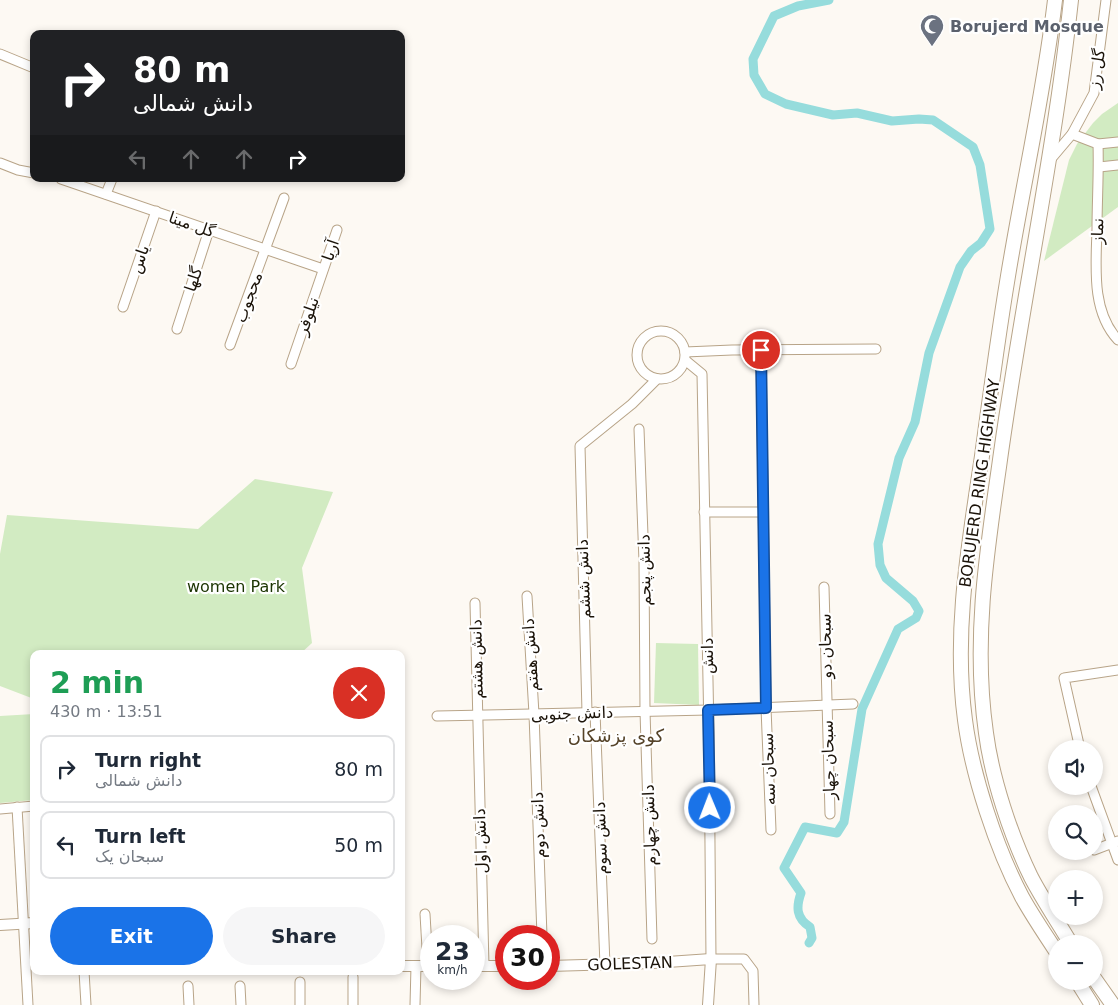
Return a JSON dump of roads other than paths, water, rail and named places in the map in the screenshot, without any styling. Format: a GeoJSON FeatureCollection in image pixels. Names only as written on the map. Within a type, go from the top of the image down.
{"type":"FeatureCollection","features":[{"type":"Feature","properties":{"kind":"highway","name":"BORUJERD RING HIGHWAY"},"geometry":{"type":"LineString","coordinates":[[1048,938],[1022,897],[1006,863],[993,828],[970,750],[965,721],[960,656],[961,620],[970,538],[996,350],[1034,136],[1055,0]]}},
{"type":"Feature","properties":{"kind":"highway","name":"BORUJERD RING HIGHWAY"},"geometry":{"type":"LineString","coordinates":[[1066,935],[1032,879],[1006,812],[986,736],[981,697],[980,661],[982,594],[998,472],[1026,291],[1049,162],[1071,0]]}},
{"type":"Feature","properties":{"kind":"highway"},"geometry":{"type":"LineString","coordinates":[[1083,990],[1092,1005]]}},
{"type":"Feature","properties":{"kind":"highway"},"geometry":{"type":"LineString","coordinates":[[1102,990],[1112,1005]]}},
{"type":"Feature","properties":{"kind":"street","name":"گل رز"},"geometry":{"type":"LineString","coordinates":[[1049,162],[1072,134],[1094,93],[1106,0]]}},
{"type":"Feature","properties":{"kind":"street"},"geometry":{"type":"LineString","coordinates":[[0,54],[30,66]]}},
{"type":"Feature","properties":{"kind":"street"},"geometry":{"type":"LineString","coordinates":[[1072,134],[1098,144],[1118,142]]}},
{"type":"Feature","properties":{"kind":"street","name":"نماز"},"geometry":{"type":"LineString","coordinates":[[1098,144],[1096,274],[1099,300],[1105,321],[1118,340]]}},
{"type":"Feature","properties":{"kind":"street"},"geometry":{"type":"LineString","coordinates":[[0,163],[30,172]]}},
{"type":"Feature","properties":{"kind":"street"},"geometry":{"type":"LineString","coordinates":[[1099,166],[1118,165]]}},
{"type":"Feature","properties":{"kind":"street","name":"گل مینا"},"geometry":{"type":"LineString","coordinates":[[71,182],[323,269]]}},
{"type":"Feature","properties":{"kind":"street"},"geometry":{"type":"LineString","coordinates":[[106,194],[111,182]]}},
{"type":"Feature","properties":{"kind":"street","name":"محجوب"},"geometry":{"type":"LineString","coordinates":[[230,344],[284,198]]}},
{"type":"Feature","properties":{"kind":"street","name":"یاس"},"geometry":{"type":"LineString","coordinates":[[122,307],[156,211]]}},
{"type":"Feature","properties":{"kind":"street","name":"گلها"},"geometry":{"type":"LineString","coordinates":[[177,329],[209,230]]}},
{"type":"Feature","properties":{"kind":"street","name":"آریا"},"geometry":{"type":"LineString","coordinates":[[323,269],[337,230]]}},
{"type":"Feature","properties":{"kind":"street","name":"نیلوفر"},"geometry":{"type":"LineString","coordinates":[[291,364],[323,269]]}},
{"type":"Feature","properties":{"kind":"street"},"geometry":{"type":"LineString","coordinates":[[663,330],[671,332],[678,337],[683,344],[685,356],[678,373],[672,377],[657,379],[649,377],[643,371],[638,364],[636,356],[641,340],[647,334],[663,330]]}},
{"type":"Feature","properties":{"kind":"street"},"geometry":{"type":"LineString","coordinates":[[685,356],[761,350],[876,349]]}},
{"type":"Feature","properties":{"kind":"street","name":"سبحان سه"},"geometry":{"type":"LineString","coordinates":[[761,350],[766,708],[771,830]]}},
{"type":"Feature","properties":{"kind":"street","name":"دانش"},"geometry":{"type":"LineString","coordinates":[[685,356],[702,374],[711,959]]}},
{"type":"Feature","properties":{"kind":"street","name":"دانش ششم"},"geometry":{"type":"LineString","coordinates":[[591,712],[580,446],[632,404],[657,379]]}},
{"type":"Feature","properties":{"kind":"street","name":"دانش پنجم"},"geometry":{"type":"LineString","coordinates":[[639,429],[644,562],[645,711]]}},
{"type":"Feature","properties":{"kind":"street"},"geometry":{"type":"LineString","coordinates":[[704,512],[763,512]]}},
{"type":"Feature","properties":{"kind":"street","name":"سبحان دو"},"geometry":{"type":"LineString","coordinates":[[824,587],[827,705]]}},
{"type":"Feature","properties":{"kind":"street","name":"دانش هفتم"},"geometry":{"type":"LineString","coordinates":[[527,596],[534,714]]}},
{"type":"Feature","properties":{"kind":"street","name":"دانش هشتم"},"geometry":{"type":"LineString","coordinates":[[475,603],[476,715]]}},
{"type":"Feature","properties":{"kind":"street"},"geometry":{"type":"LineString","coordinates":[[1078,740],[1064,678],[1118,670]]}},
{"type":"Feature","properties":{"kind":"street","name":"دانش جنوبی"},"geometry":{"type":"LineString","coordinates":[[437,716],[708,710],[853,704]]}},
{"type":"Feature","properties":{"kind":"street","name":"سبحان چهار"},"geometry":{"type":"LineString","coordinates":[[827,705],[830,814]]}},
{"type":"Feature","properties":{"kind":"street","name":"دانش چهارم"},"geometry":{"type":"LineString","coordinates":[[645,711],[652,939]]}},
{"type":"Feature","properties":{"kind":"street","name":"دانش سوم"},"geometry":{"type":"LineString","coordinates":[[591,712],[605,965]]}},
{"type":"Feature","properties":{"kind":"street","name":"دانش دوم"},"geometry":{"type":"LineString","coordinates":[[534,714],[542,925]]}},
{"type":"Feature","properties":{"kind":"street","name":"دانش اول"},"geometry":{"type":"LineString","coordinates":[[476,715],[479,925]]}},
{"type":"Feature","properties":{"kind":"street"},"geometry":{"type":"LineString","coordinates":[[1095,795],[1114,842],[1118,860]]}},
{"type":"Feature","properties":{"kind":"street"},"geometry":{"type":"LineString","coordinates":[[0,809],[30,806]]}},
{"type":"Feature","properties":{"kind":"street"},"geometry":{"type":"LineString","coordinates":[[17,807],[29,923],[28,1005]]}},
{"type":"Feature","properties":{"kind":"street"},"geometry":{"type":"LineString","coordinates":[[425,914],[426,925]]}},
{"type":"Feature","properties":{"kind":"street"},"geometry":{"type":"LineString","coordinates":[[0,925],[29,923]]}},
{"type":"Feature","properties":{"kind":"street"},"geometry":{"type":"LineString","coordinates":[[708,1005],[711,959],[744,959],[753,971],[754,1005]]}},
{"type":"Feature","properties":{"kind":"street","name":"GOLESTAN"},"geometry":{"type":"LineString","coordinates":[[560,966],[711,959]]}},
{"type":"Feature","properties":{"kind":"street"},"geometry":{"type":"LineString","coordinates":[[405,966],[420,966]]}},
{"type":"Feature","properties":{"kind":"street"},"geometry":{"type":"LineString","coordinates":[[415,1005],[416,966]]}},
{"type":"Feature","properties":{"kind":"street"},"geometry":{"type":"LineString","coordinates":[[84,975],[86,1005]]}},
{"type":"Feature","properties":{"kind":"street"},"geometry":{"type":"LineString","coordinates":[[353,977],[353,1005]]}},
{"type":"Feature","properties":{"kind":"street"},"geometry":{"type":"LineString","coordinates":[[300,982],[300,1005]]}},
{"type":"Feature","properties":{"kind":"street"},"geometry":{"type":"LineString","coordinates":[[188,986],[189,1005]]}},
{"type":"Feature","properties":{"kind":"street"},"geometry":{"type":"LineString","coordinates":[[240,986],[241,1005]]}},
{"type":"Feature","properties":{"kind":"waterway"},"geometry":{"type":"LineString","coordinates":[[809,943],[812,938],[810,927],[805,924],[798,912],[801,893],[784,868],[805,827],[837,833],[844,822],[862,709],[898,629],[916,618],[919,611],[913,601],[886,578],[880,565],[878,544],[899,458],[915,422],[929,353],[960,267],[971,251],[981,243],[990,229],[980,165],[973,147],[933,120],[892,121],[857,113],[833,115],[786,104],[765,94],[754,75],[753,59],[774,16],[798,6],[829,0]]}},
{"type":"Feature","properties":{"kind":"place","name":"Borujerd Mosque"},"geometry":{"type":"Point","coordinates":[932,47]}},
{"type":"Feature","properties":{"kind":"district","name":"کوی پزشکان"},"geometry":{"type":"Point","coordinates":[616,736]}},
{"type":"Feature","properties":{"kind":"park label","name":"women Park"},"geometry":{"type":"Point","coordinates":[236,586]}}]}
